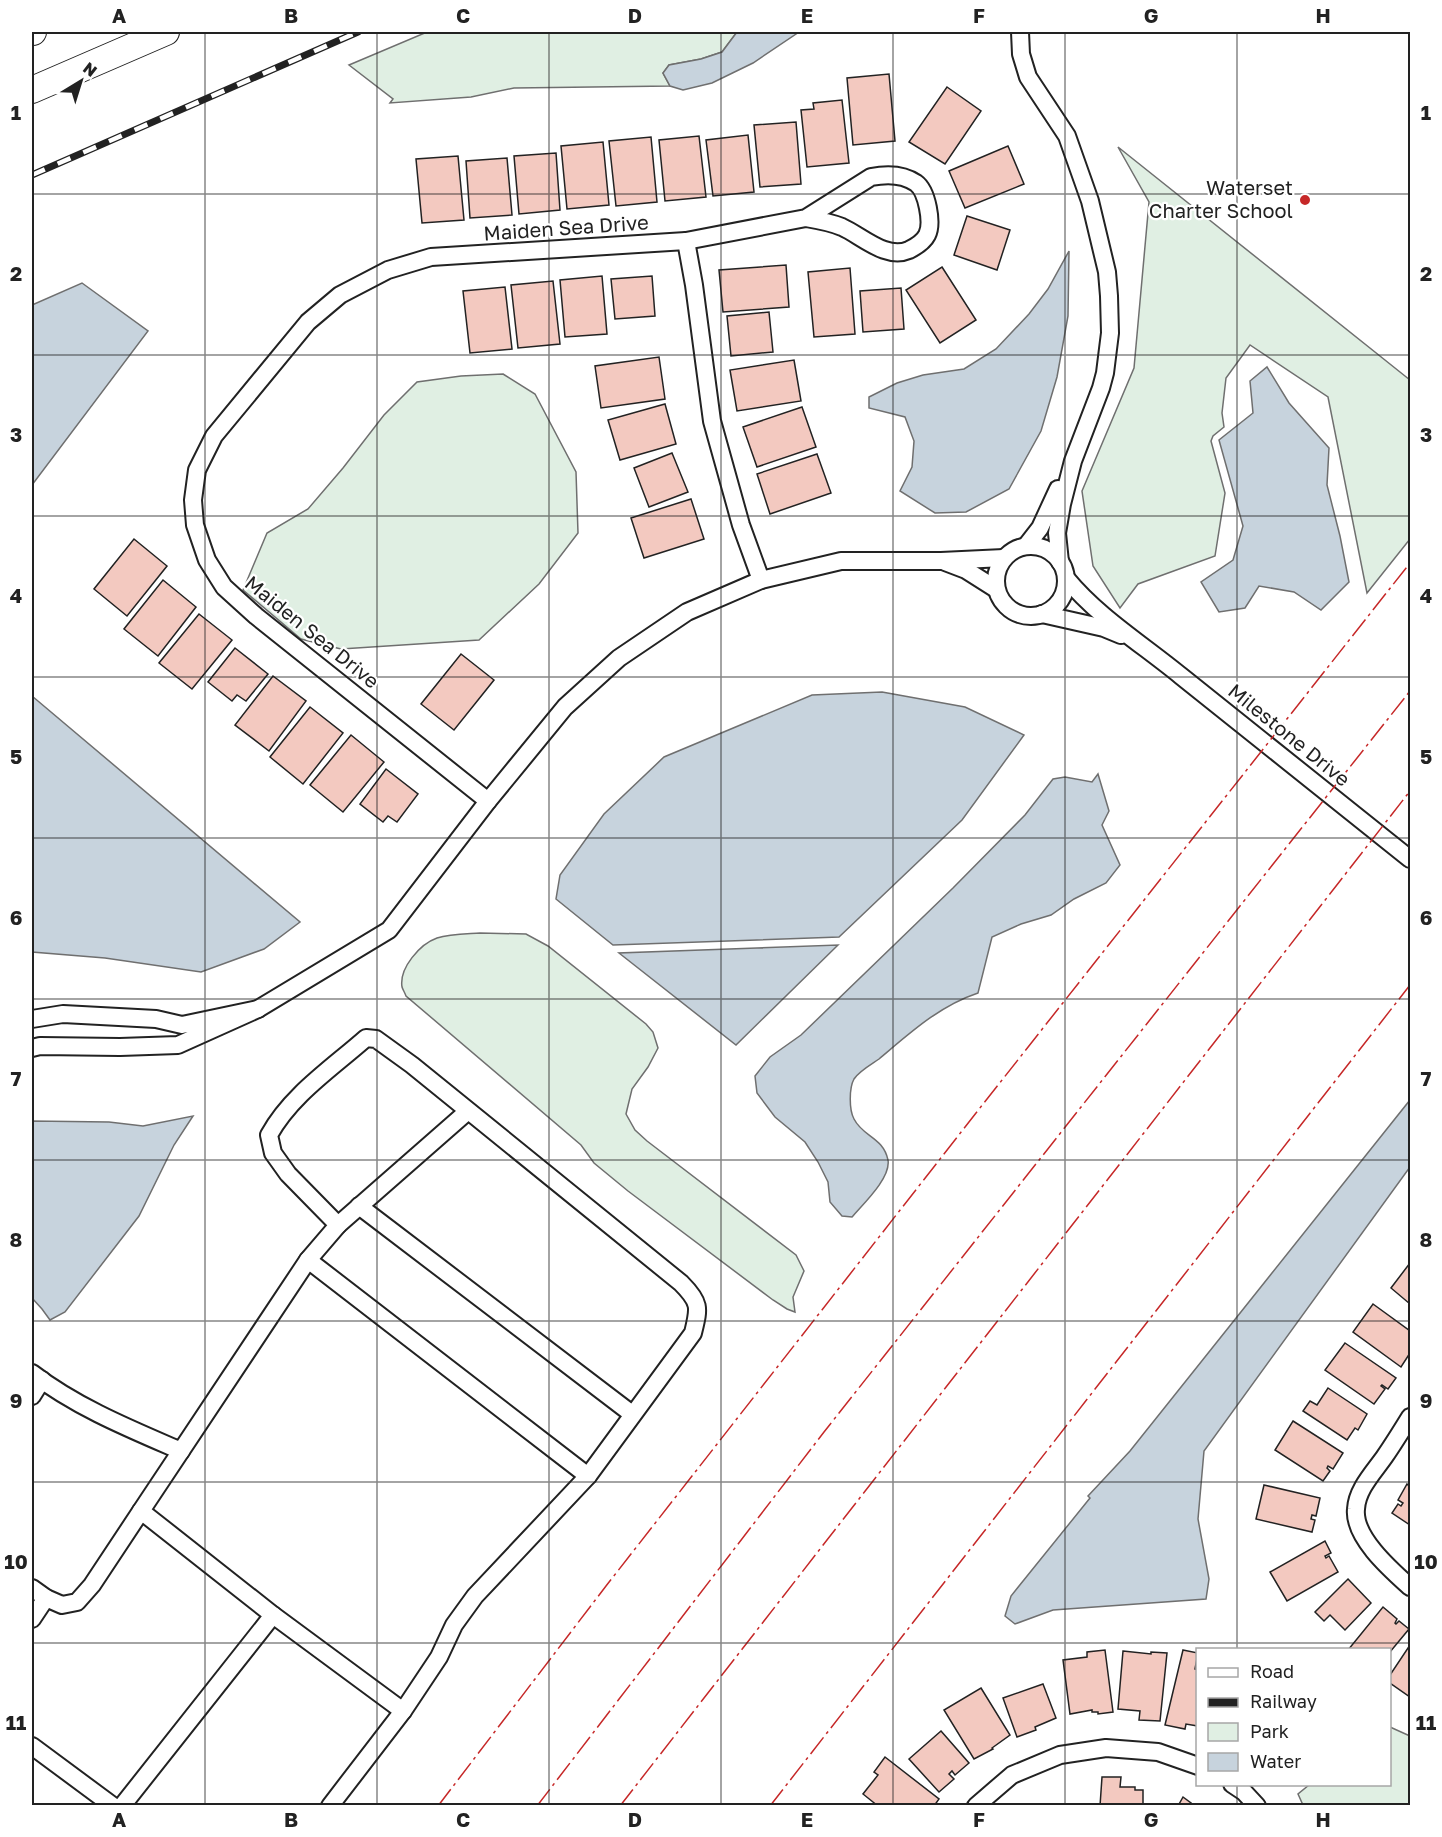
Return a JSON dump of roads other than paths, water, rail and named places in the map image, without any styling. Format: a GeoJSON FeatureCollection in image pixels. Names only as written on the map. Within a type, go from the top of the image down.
{"type":"FeatureCollection","features":[{"type":"Feature","properties":{"kind":"main road"},"geometry":{"type":"LineString","coordinates":[[33,84],[166,32]]}},
{"type":"Feature","properties":{"kind":"street"},"geometry":{"type":"LineString","coordinates":[[1020,32],[1021,54],[1028,77],[1067,136],[1090,201],[1107,272],[1110,333],[1101,388],[1073,461],[1062,504],[1057,533],[1065,587],[1058,604],[1042,615]]}},
{"type":"Feature","properties":{"kind":"street"},"geometry":{"type":"LineString","coordinates":[[895,176],[916,183],[922,189],[928,207],[927,235],[910,249],[893,253],[883,250],[840,226],[806,218],[871,177],[895,176]]}},
{"type":"Feature","properties":{"kind":"street","name":"Maiden Sea Drive"},"geometry":{"type":"LineString","coordinates":[[488,801],[256,616],[224,587],[207,560],[195,525],[193,500],[197,470],[214,436],[308,322],[340,295],[388,270],[431,257],[686,241],[806,218]]}},
{"type":"Feature","properties":{"kind":"street"},"geometry":{"type":"LineString","coordinates":[[686,241],[712,421],[741,525],[761,580]]}},
{"type":"Feature","properties":{"kind":"street"},"geometry":{"type":"LineString","coordinates":[[996,589],[995,578],[998,567],[1004,558],[1017,548],[1026,546],[1040,528],[1073,461]]}},
{"type":"Feature","properties":{"kind":"street","name":"Milestone Drive"},"geometry":{"type":"LineString","coordinates":[[1026,546],[1036,546],[1054,555],[1082,597],[1095,609],[1142,644],[1410,859]]}},
{"type":"Feature","properties":{"kind":"street"},"geometry":{"type":"LineString","coordinates":[[32,1048],[40,1046],[178,1045],[258,1010],[389,930],[488,801],[565,707],[619,658],[687,612],[761,580],[841,561],[941,561],[1004,558]]}},
{"type":"Feature","properties":{"kind":"street","name":"Milestone Drive"},"geometry":{"type":"LineString","coordinates":[[941,561],[966,570],[996,589],[1001,600],[1009,609],[1019,614],[1042,615],[1104,628],[1142,644]]}},
{"type":"Feature","properties":{"kind":"street"},"geometry":{"type":"LineString","coordinates":[[32,1019],[63,1014],[156,1019],[182,1025],[258,1010]]}},
{"type":"Feature","properties":{"kind":"street"},"geometry":{"type":"LineString","coordinates":[[330,1806],[403,1711],[439,1657],[454,1625],[475,1596],[588,1476],[693,1333],[698,1312],[697,1303],[681,1283],[376,1039],[366,1038],[290,1104],[269,1136],[273,1153],[303,1191],[338,1225]]}},
{"type":"Feature","properties":{"kind":"street"},"geometry":{"type":"LineString","coordinates":[[32,1588],[62,1605],[77,1602],[92,1585],[308,1260],[338,1225],[468,1111]]}},
{"type":"Feature","properties":{"kind":"street"},"geometry":{"type":"LineString","coordinates":[[359,1206],[632,1414]]}},
{"type":"Feature","properties":{"kind":"street"},"geometry":{"type":"LineString","coordinates":[[308,1260],[588,1476]]}},
{"type":"Feature","properties":{"kind":"street"},"geometry":{"type":"LineString","coordinates":[[32,1396],[37,1376],[107,1417],[181,1451]]}},
{"type":"Feature","properties":{"kind":"street"},"geometry":{"type":"LineString","coordinates":[[1410,1417],[1361,1490],[1355,1507],[1356,1520],[1361,1532],[1377,1555],[1410,1587]]}},
{"type":"Feature","properties":{"kind":"street"},"geometry":{"type":"LineString","coordinates":[[141,1511],[273,1615],[403,1711]]}},
{"type":"Feature","properties":{"kind":"street"},"geometry":{"type":"LineString","coordinates":[[32,1619],[46,1598]]}},
{"type":"Feature","properties":{"kind":"street"},"geometry":{"type":"LineString","coordinates":[[122,1806],[273,1615]]}},
{"type":"Feature","properties":{"kind":"street"},"geometry":{"type":"LineString","coordinates":[[32,1746],[113,1806]]}},
{"type":"Feature","properties":{"kind":"street"},"geometry":{"type":"LineString","coordinates":[[976,1806],[1012,1775],[1060,1755],[1106,1748],[1158,1752],[1196,1766]]}},
{"type":"Feature","properties":{"kind":"street"},"geometry":{"type":"LineString","coordinates":[[1234,1786],[1244,1792],[1257,1806]]}},
{"type":"Feature","properties":{"kind":"water"},"geometry":{"type":"Polygon","coordinates":[[[737,32],[799,32],[753,63],[712,83],[683,90],[670,86],[663,73],[669,65],[722,52],[737,32]]]}},
{"type":"Feature","properties":{"kind":"water"},"geometry":{"type":"Polygon","coordinates":[[[1069,251],[1068,316],[1057,377],[1041,431],[1009,489],[966,512],[935,513],[900,491],[912,467],[914,441],[905,417],[869,408],[869,397],[897,383],[923,375],[964,369],[996,349],[1029,314],[1048,289],[1069,251]]]}},
{"type":"Feature","properties":{"kind":"water"},"geometry":{"type":"Polygon","coordinates":[[[82,283],[148,331],[32,485],[32,305],[82,283]]]}},
{"type":"Feature","properties":{"kind":"water"},"geometry":{"type":"Polygon","coordinates":[[[1267,367],[1289,403],[1329,448],[1327,485],[1349,582],[1321,610],[1294,592],[1259,586],[1245,608],[1219,612],[1201,582],[1233,560],[1243,526],[1219,440],[1253,413],[1250,381],[1267,367]]]}},
{"type":"Feature","properties":{"kind":"water"},"geometry":{"type":"Polygon","coordinates":[[[882,692],[965,707],[1024,735],[962,820],[839,937],[613,945],[556,899],[560,875],[604,814],[664,757],[812,695],[882,692]]]}},
{"type":"Feature","properties":{"kind":"water"},"geometry":{"type":"Polygon","coordinates":[[[32,696],[300,922],[264,949],[201,972],[105,958],[32,952],[32,696]]]}},
{"type":"Feature","properties":{"kind":"water"},"geometry":{"type":"Polygon","coordinates":[[[1098,774],[1109,811],[1102,825],[1120,865],[1106,883],[1074,899],[1051,915],[1021,924],[992,937],[978,993],[938,1013],[856,1076],[850,1093],[852,1115],[862,1130],[882,1146],[888,1160],[888,1167],[881,1183],[852,1217],[842,1216],[830,1202],[828,1182],[818,1162],[805,1142],[775,1117],[757,1093],[755,1076],[770,1057],[801,1035],[953,888],[1025,815],[1053,779],[1065,777],[1092,782],[1098,774]]]}},
{"type":"Feature","properties":{"kind":"water"},"geometry":{"type":"Polygon","coordinates":[[[838,945],[736,1045],[619,953],[838,945]]]}},
{"type":"Feature","properties":{"kind":"water"},"geometry":{"type":"Polygon","coordinates":[[[1410,1100],[1410,1167],[1204,1451],[1198,1519],[1209,1579],[1206,1599],[1053,1610],[1015,1624],[1005,1616],[1011,1596],[1090,1498],[1088,1496],[1130,1451],[1410,1100]]]}},
{"type":"Feature","properties":{"kind":"water"},"geometry":{"type":"Polygon","coordinates":[[[193,1116],[174,1145],[139,1216],[65,1312],[50,1320],[32,1298],[32,1121],[109,1122],[143,1126],[193,1116]]]}},
{"type":"Feature","properties":{"kind":"railway"},"geometry":{"type":"LineString","coordinates":[[32,175],[358,32]]}},
{"type":"Feature","properties":{"kind":"place","name":"Waterset Charter School"},"geometry":{"type":"Point","coordinates":[1305,200]}}]}
